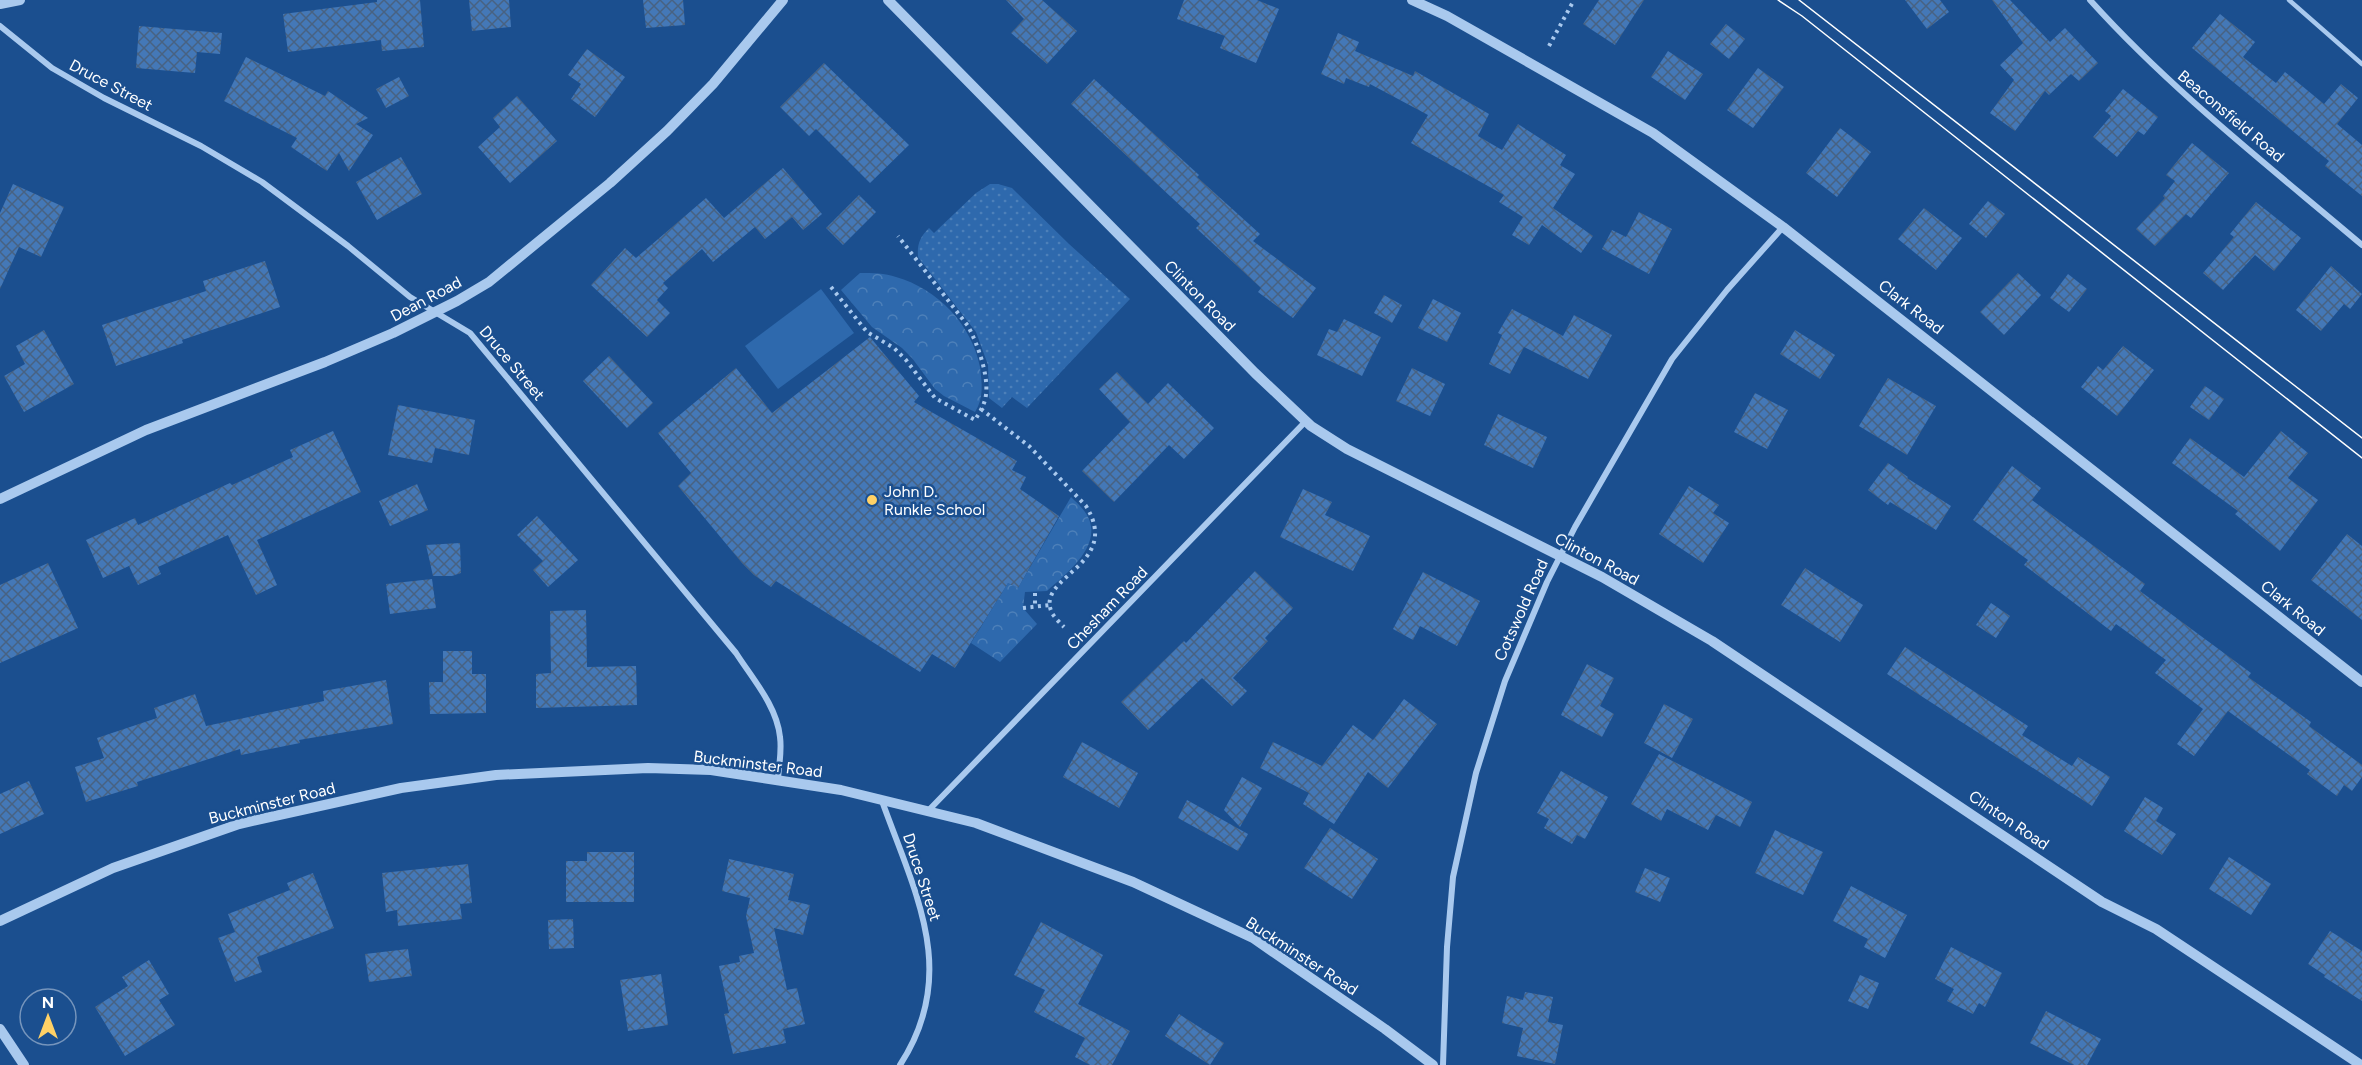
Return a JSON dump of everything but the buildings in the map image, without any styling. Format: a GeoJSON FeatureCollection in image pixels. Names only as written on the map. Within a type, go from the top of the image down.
{"type":"FeatureCollection","features":[{"type":"Feature","properties":{"kind":"street"},"geometry":{"type":"LineString","coordinates":[[0,4],[20,0]]}},
{"type":"Feature","properties":{"kind":"street","name":"Dean Road"},"geometry":{"type":"LineString","coordinates":[[0,499],[119,442],[325,362],[393,333],[489,282],[644,153],[713,84],[783,0]]}},
{"type":"Feature","properties":{"kind":"street","name":"Clinton Road"},"geometry":{"type":"LineString","coordinates":[[888,0],[1255,373],[1306,421],[1347,449],[1560,556],[1712,641],[2102,902],[2156,928],[2361,1065]]}},
{"type":"Feature","properties":{"kind":"street","name":"Clark Road"},"geometry":{"type":"LineString","coordinates":[[1412,0],[1446,16],[1653,133],[1783,227],[2362,682]]}},
{"type":"Feature","properties":{"kind":"street","name":"Beaconsfield Road"},"geometry":{"type":"LineString","coordinates":[[2090,0],[2128,42],[2179,91],[2362,245]]}},
{"type":"Feature","properties":{"kind":"street","name":"Druce Street"},"geometry":{"type":"LineString","coordinates":[[0,27],[52,68],[104,98],[201,146],[262,182],[348,246],[410,297],[466,330],[736,653],[765,696],[779,727],[781,752],[778,779]]}},
{"type":"Feature","properties":{"kind":"street","name":"Cotswold Road"},"geometry":{"type":"LineString","coordinates":[[1443,1065],[1446,947],[1453,877],[1476,773],[1505,681],[1560,556],[1630,429],[1672,359],[1727,290],[1783,227]]}},
{"type":"Feature","properties":{"kind":"street","name":"Chesham Road"},"geometry":{"type":"LineString","coordinates":[[927,812],[1306,421]]}},
{"type":"Feature","properties":{"kind":"street","name":"Buckminster Road"},"geometry":{"type":"LineString","coordinates":[[0,921],[113,868],[240,824],[401,788],[496,775],[648,768],[711,770],[841,790],[976,823],[1133,882],[1253,938],[1433,1065]]}},
{"type":"Feature","properties":{"kind":"street","name":"Druce Street"},"geometry":{"type":"LineString","coordinates":[[882,801],[919,905],[927,936],[930,969],[930,991],[923,1020],[913,1045],[900,1065]]}},
{"type":"Feature","properties":{"kind":"street"},"geometry":{"type":"LineString","coordinates":[[0,1029],[24,1065]]}},
{"type":"Feature","properties":{"kind":"lane"},"geometry":{"type":"LineString","coordinates":[[2289,0],[2362,64]]}},
{"type":"Feature","properties":{"kind":"path"},"geometry":{"type":"LineString","coordinates":[[1549,46],[1574,0]]}},
{"type":"Feature","properties":{"kind":"path"},"geometry":{"type":"LineString","coordinates":[[831,287],[867,332],[894,348],[906,360],[935,398],[975,420],[986,393],[984,369],[970,330],[898,236]]}},
{"type":"Feature","properties":{"kind":"path"},"geometry":{"type":"LineString","coordinates":[[981,410],[1029,446],[1086,506],[1093,518],[1095,533],[1093,548],[1053,592],[1050,605],[1053,614],[1064,627]]}},
{"type":"Feature","properties":{"kind":"path"},"geometry":{"type":"LineString","coordinates":[[1035,593],[1035,607]]}},
{"type":"Feature","properties":{"kind":"path"},"geometry":{"type":"LineString","coordinates":[[1023,608],[1050,605]]}},
{"type":"Feature","properties":{"kind":"green space"},"geometry":{"type":"Polygon","coordinates":[[[990,184],[1012,188],[1130,299],[1027,408],[1012,397],[1002,408],[989,398],[988,365],[976,332],[918,257],[918,248],[923,234],[929,228],[934,233],[976,193],[990,184]]]}},
{"type":"Feature","properties":{"kind":"green space"},"geometry":{"type":"Polygon","coordinates":[[[860,273],[896,277],[926,290],[951,311],[961,323],[976,352],[980,367],[981,396],[975,412],[935,389],[912,358],[872,327],[841,290],[860,273]]]}},
{"type":"Feature","properties":{"kind":"green space"},"geometry":{"type":"Polygon","coordinates":[[[821,289],[854,333],[778,389],[745,346],[821,289]]]}},
{"type":"Feature","properties":{"kind":"green space"},"geometry":{"type":"Polygon","coordinates":[[[1071,497],[1085,512],[1091,526],[1091,537],[1087,547],[1073,567],[1047,591],[1025,592],[1023,608],[1037,624],[1000,662],[971,643],[1008,583],[1018,588],[1071,497]]]}},
{"type":"Feature","properties":{"kind":"tram line"},"geometry":{"type":"LineString","coordinates":[[1778,0],[1802,16],[2362,458]]}},
{"type":"Feature","properties":{"kind":"tram line"},"geometry":{"type":"LineString","coordinates":[[1799,0],[2362,438]]}},
{"type":"Feature","properties":{"kind":"place","name":"John D. Runkle School"},"geometry":{"type":"Point","coordinates":[872,500]}}]}
